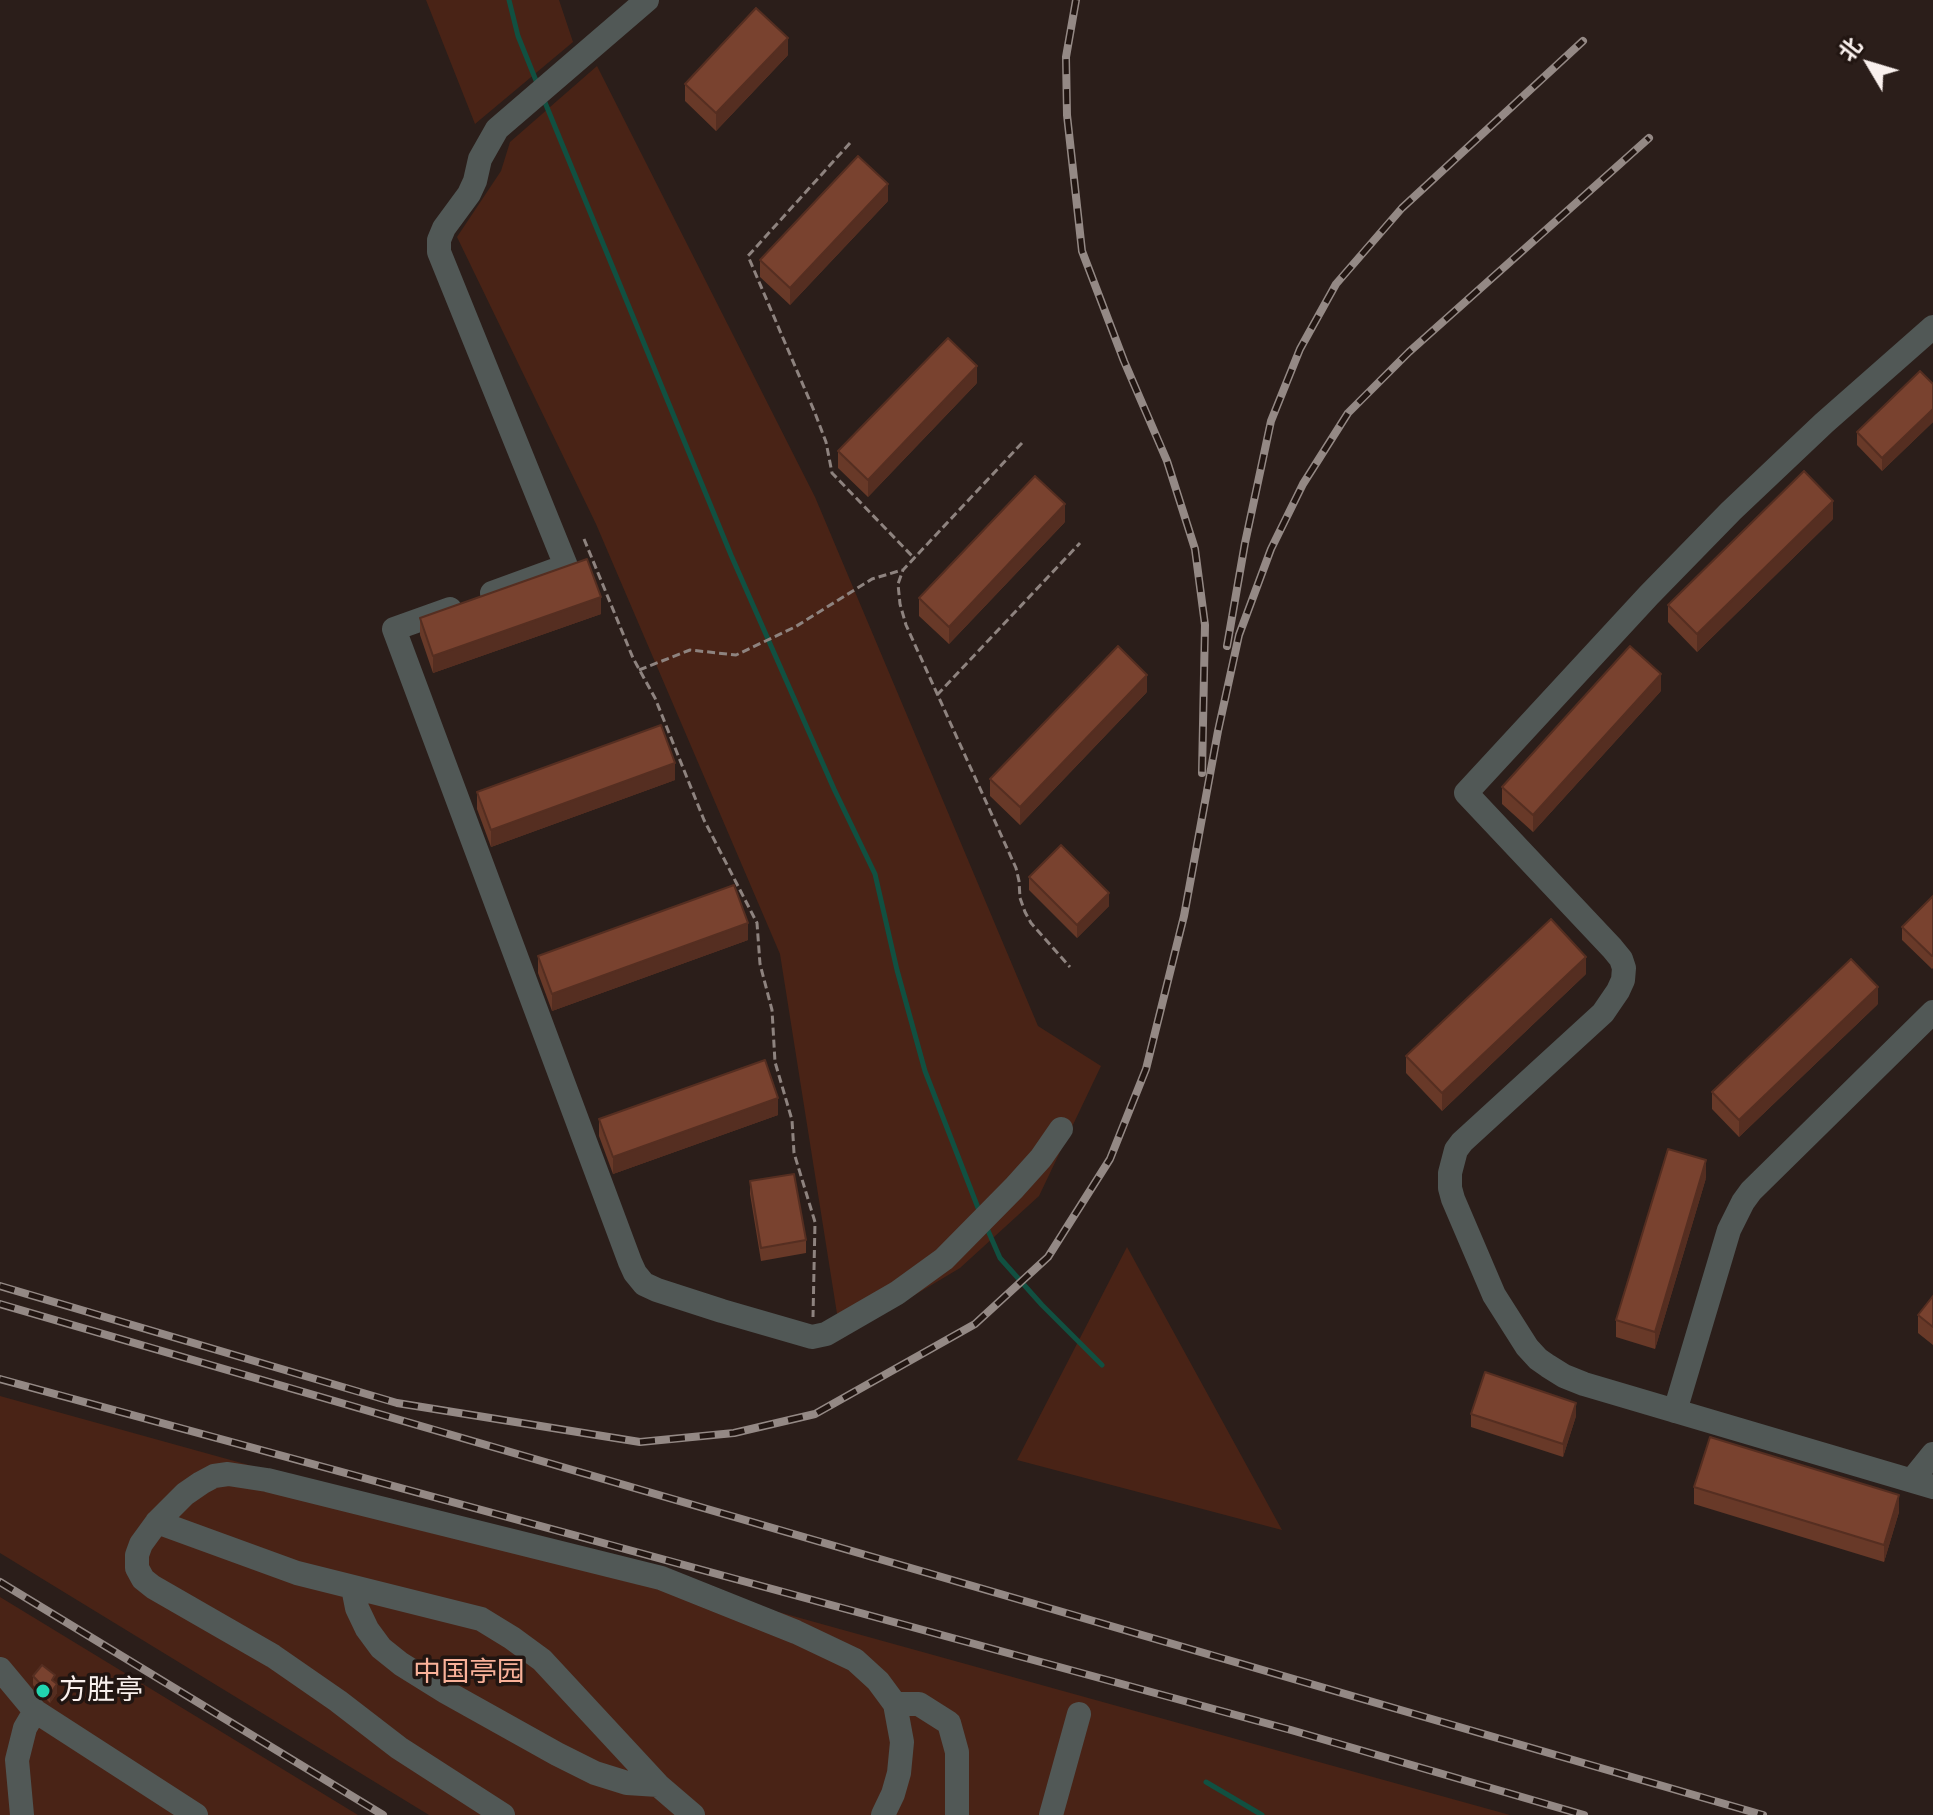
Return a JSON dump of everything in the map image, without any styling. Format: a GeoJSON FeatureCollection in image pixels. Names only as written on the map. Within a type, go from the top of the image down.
{"type":"FeatureCollection","features":[{"type":"Feature","properties":{"kind":"street"},"geometry":{"type":"LineString","coordinates":[[647,0],[497,129],[480,159],[469,194],[439,240],[439,252],[566,566],[394,629],[635,1273],[644,1284],[812,1337],[826,1334],[897,1293],[944,1259],[1014,1188],[1041,1158],[1061,1129]]}},
{"type":"Feature","properties":{"kind":"street"},"geometry":{"type":"LineString","coordinates":[[1933,327],[1739,503],[1649,595],[1466,793],[1612,948],[1624,968],[1618,991],[1603,1013],[1462,1142],[1456,1150],[1450,1173],[1453,1199],[1494,1295],[1538,1359],[1564,1376],[1923,1484],[1933,1454]]}},
{"type":"Feature","properties":{"kind":"street"},"geometry":{"type":"LineString","coordinates":[[1675,1411],[1729,1230],[1743,1202],[1933,1012]]}},
{"type":"Feature","properties":{"kind":"street"},"geometry":{"type":"LineString","coordinates":[[503,1815],[399,1748],[273,1656],[143,1579],[137,1568],[137,1555],[157,1522],[185,1494],[214,1476],[228,1474],[267,1480],[661,1578],[796,1632],[855,1660],[878,1681],[895,1704],[902,1742],[899,1773],[883,1815]]}},
{"type":"Feature","properties":{"kind":"street"},"geometry":{"type":"LineString","coordinates":[[157,1522],[297,1573],[481,1619],[542,1660],[658,1785],[693,1815]]}},
{"type":"Feature","properties":{"kind":"street"},"geometry":{"type":"LineString","coordinates":[[353,1588],[357,1608],[367,1629],[381,1648],[401,1664],[529,1739],[595,1773],[627,1783],[658,1785]]}},
{"type":"Feature","properties":{"kind":"street"},"geometry":{"type":"LineString","coordinates":[[0,1669],[35,1711],[196,1815]]}},
{"type":"Feature","properties":{"kind":"street"},"geometry":{"type":"LineString","coordinates":[[895,1704],[919,1704],[949,1723],[957,1752],[957,1815]]}},
{"type":"Feature","properties":{"kind":"street"},"geometry":{"type":"LineString","coordinates":[[22,1815],[17,1760],[21,1741],[35,1711]]}},
{"type":"Feature","properties":{"kind":"street"},"geometry":{"type":"LineString","coordinates":[[1051,1815],[1079,1714]]}},
{"type":"Feature","properties":{"kind":"path"},"geometry":{"type":"LineString","coordinates":[[850,143],[748,256],[815,413],[826,442],[832,473],[914,558]]}},
{"type":"Feature","properties":{"kind":"path"},"geometry":{"type":"LineString","coordinates":[[1022,443],[903,570],[898,584],[903,614],[1016,868],[1025,912],[1070,967]]}},
{"type":"Feature","properties":{"kind":"path"},"geometry":{"type":"LineString","coordinates":[[584,539],[607,599],[655,698],[704,820],[757,923],[763,982],[772,1010],[775,1062],[792,1120],[794,1153],[815,1222],[812,1337]]}},
{"type":"Feature","properties":{"kind":"path"},"geometry":{"type":"LineString","coordinates":[[937,695],[1080,543]]}},
{"type":"Feature","properties":{"kind":"path"},"geometry":{"type":"LineString","coordinates":[[639,670],[690,650],[736,655],[795,627],[872,579],[903,570]]}},
{"type":"Feature","properties":{"kind":"green space"},"geometry":{"type":"Polygon","coordinates":[[[426,0],[559,0],[573,42],[475,124],[426,0]]]}},
{"type":"Feature","properties":{"kind":"green space"},"geometry":{"type":"Polygon","coordinates":[[[597,66],[815,497],[1038,1026],[1101,1066],[1039,1196],[960,1268],[841,1339],[780,954],[596,524],[457,237],[501,171],[510,142],[597,66]]]}},
{"type":"Feature","properties":{"kind":"green space"},"geometry":{"type":"Polygon","coordinates":[[[1127,1247],[1282,1530],[1017,1460],[1127,1247]]]}},
{"type":"Feature","properties":{"kind":"green space","name":"中国亭园"},"geometry":{"type":"Polygon","coordinates":[[[0,1396],[1510,1815],[429,1815],[0,1553],[0,1396]]]}},
{"type":"Feature","properties":{"kind":"green space"},"geometry":{"type":"Polygon","coordinates":[[[0,1597],[358,1815],[0,1815],[0,1597]]]}},
{"type":"Feature","properties":{"kind":"building"},"geometry":{"type":"Polygon","coordinates":[[[756,8],[788,38],[716,113],[685,84],[756,8]]]}},
{"type":"Feature","properties":{"kind":"building"},"geometry":{"type":"Polygon","coordinates":[[[858,156],[888,184],[790,288],[760,260],[858,156]]]}},
{"type":"Feature","properties":{"kind":"building"},"geometry":{"type":"Polygon","coordinates":[[[948,338],[977,366],[868,480],[838,451],[948,338]]]}},
{"type":"Feature","properties":{"kind":"building"},"geometry":{"type":"Polygon","coordinates":[[[1920,371],[1933,384],[1933,409],[1882,458],[1857,432],[1920,371]]]}},
{"type":"Feature","properties":{"kind":"building"},"geometry":{"type":"Polygon","coordinates":[[[1804,471],[1833,501],[1697,634],[1668,605],[1804,471]]]}},
{"type":"Feature","properties":{"kind":"building"},"geometry":{"type":"Polygon","coordinates":[[[1035,476],[1065,504],[949,627],[919,598],[1035,476]]]}},
{"type":"Feature","properties":{"kind":"building"},"geometry":{"type":"Polygon","coordinates":[[[587,559],[601,597],[433,656],[420,618],[587,559]]]}},
{"type":"Feature","properties":{"kind":"building"},"geometry":{"type":"Polygon","coordinates":[[[1118,646],[1147,675],[1020,807],[990,779],[1118,646]]]}},
{"type":"Feature","properties":{"kind":"building"},"geometry":{"type":"Polygon","coordinates":[[[1630,646],[1661,674],[1533,815],[1502,787],[1630,646]]]}},
{"type":"Feature","properties":{"kind":"building"},"geometry":{"type":"Polygon","coordinates":[[[661,725],[675,763],[491,830],[477,792],[661,725]]]}},
{"type":"Feature","properties":{"kind":"building"},"geometry":{"type":"Polygon","coordinates":[[[1061,845],[1109,893],[1077,925],[1029,877],[1061,845]]]}},
{"type":"Feature","properties":{"kind":"building"},"geometry":{"type":"Polygon","coordinates":[[[734,885],[748,923],[552,994],[538,956],[734,885]]]}},
{"type":"Feature","properties":{"kind":"building"},"geometry":{"type":"Polygon","coordinates":[[[1933,896],[1933,955],[1932,956],[1902,927],[1933,896]]]}},
{"type":"Feature","properties":{"kind":"building"},"geometry":{"type":"Polygon","coordinates":[[[1551,919],[1586,957],[1442,1093],[1406,1056],[1551,919]]]}},
{"type":"Feature","properties":{"kind":"building"},"geometry":{"type":"Polygon","coordinates":[[[1851,959],[1878,987],[1739,1120],[1712,1092],[1851,959]]]}},
{"type":"Feature","properties":{"kind":"building"},"geometry":{"type":"Polygon","coordinates":[[[765,1060],[778,1098],[613,1157],[599,1119],[765,1060]]]}},
{"type":"Feature","properties":{"kind":"building"},"geometry":{"type":"Polygon","coordinates":[[[1668,1149],[1706,1160],[1655,1332],[1616,1320],[1668,1149]]]}},
{"type":"Feature","properties":{"kind":"building"},"geometry":{"type":"Polygon","coordinates":[[[794,1174],[806,1240],[761,1248],[750,1181],[794,1174]]]}},
{"type":"Feature","properties":{"kind":"building"},"geometry":{"type":"Polygon","coordinates":[[[1933,1296],[1933,1327],[1918,1315],[1933,1296]]]}},
{"type":"Feature","properties":{"kind":"building"},"geometry":{"type":"Polygon","coordinates":[[[1485,1372],[1576,1403],[1563,1444],[1471,1414],[1485,1372]]]}},
{"type":"Feature","properties":{"kind":"building"},"geometry":{"type":"Polygon","coordinates":[[[1710,1437],[1899,1495],[1884,1545],[1694,1487],[1710,1437]]]}},
{"type":"Feature","properties":{"kind":"building"},"geometry":{"type":"Polygon","coordinates":[[[42,1665],[55,1675],[52,1680],[57,1684],[50,1694],[33,1676],[42,1665]]]}},
{"type":"Feature","properties":{"kind":"waterway"},"geometry":{"type":"LineString","coordinates":[[509,0],[518,36],[537,83]]}},
{"type":"Feature","properties":{"kind":"waterway"},"geometry":{"type":"LineString","coordinates":[[544,100],[731,555],[875,874],[925,1071],[980,1213]]}},
{"type":"Feature","properties":{"kind":"waterway"},"geometry":{"type":"LineString","coordinates":[[986,1226],[1000,1258],[1102,1365]]}},
{"type":"Feature","properties":{"kind":"waterway"},"geometry":{"type":"LineString","coordinates":[[1206,1782],[1262,1815]]}},
{"type":"Feature","properties":{"kind":"railway"},"geometry":{"type":"LineString","coordinates":[[1076,0],[1066,57],[1067,115],[1082,251],[1167,461],[1195,549],[1205,625],[1202,773]]}},
{"type":"Feature","properties":{"kind":"railway"},"geometry":{"type":"LineString","coordinates":[[1227,646],[1271,421],[1300,349],[1336,284],[1402,208],[1583,41]]}},
{"type":"Feature","properties":{"kind":"railway"},"geometry":{"type":"LineString","coordinates":[[0,1286],[397,1403],[640,1442],[734,1433],[815,1414],[975,1324],[1048,1257],[1110,1159],[1146,1069],[1184,916],[1239,635],[1271,549],[1303,484],[1348,413],[1409,352],[1649,138]]}},
{"type":"Feature","properties":{"kind":"railway"},"geometry":{"type":"LineString","coordinates":[[0,1304],[1763,1815]]}},
{"type":"Feature","properties":{"kind":"railway"},"geometry":{"type":"LineString","coordinates":[[0,1379],[1291,1730],[1584,1815]]}},
{"type":"Feature","properties":{"kind":"railway"},"geometry":{"type":"LineString","coordinates":[[0,1582],[383,1815]]}},
{"type":"Feature","properties":{"kind":"place","name":"方胜亭"},"geometry":{"type":"Point","coordinates":[43,1691]}}]}
